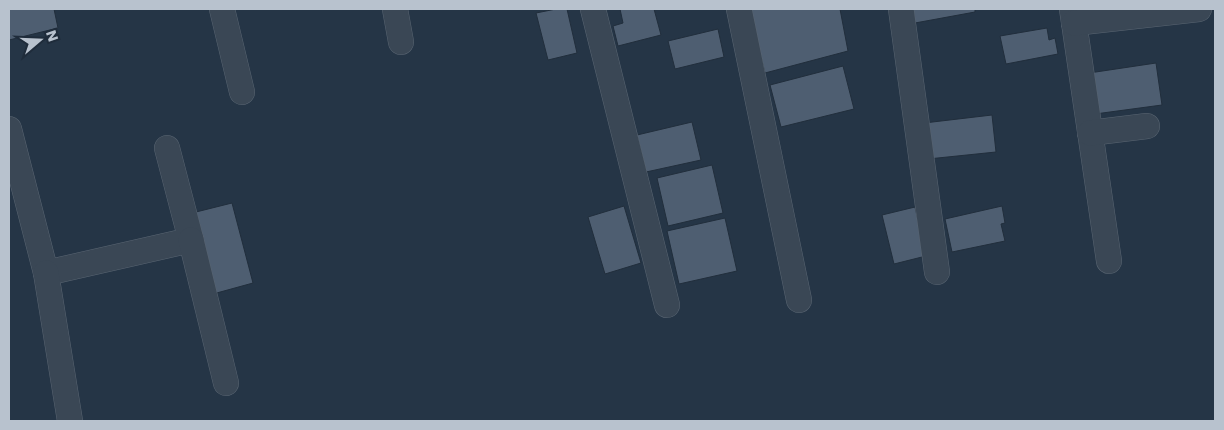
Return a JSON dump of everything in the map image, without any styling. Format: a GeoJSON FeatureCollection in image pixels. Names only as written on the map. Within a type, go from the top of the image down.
{"type":"FeatureCollection","features":[{"type":"Feature","properties":{"kind":"street"},"geometry":{"type":"LineString","coordinates":[[222,9],[242,92]]}},
{"type":"Feature","properties":{"kind":"street"},"geometry":{"type":"LineString","coordinates":[[395,9],[401,42]]}},
{"type":"Feature","properties":{"kind":"street"},"geometry":{"type":"LineString","coordinates":[[593,9],[667,305]]}},
{"type":"Feature","properties":{"kind":"street"},"geometry":{"type":"LineString","coordinates":[[739,9],[799,300]]}},
{"type":"Feature","properties":{"kind":"street"},"geometry":{"type":"LineString","coordinates":[[901,9],[937,272]]}},
{"type":"Feature","properties":{"kind":"street"},"geometry":{"type":"LineString","coordinates":[[1109,261],[1073,16],[1199,9]]}},
{"type":"Feature","properties":{"kind":"street"},"geometry":{"type":"LineString","coordinates":[[1090,133],[1147,126]]}},
{"type":"Feature","properties":{"kind":"street"},"geometry":{"type":"LineString","coordinates":[[9,130],[46,273],[70,421]]}},
{"type":"Feature","properties":{"kind":"street"},"geometry":{"type":"LineString","coordinates":[[167,148],[226,383]]}},
{"type":"Feature","properties":{"kind":"street"},"geometry":{"type":"LineString","coordinates":[[46,273],[191,240]]}},
{"type":"Feature","properties":{"kind":"building"},"geometry":{"type":"Polygon","coordinates":[[[9,9],[54,9],[58,28],[9,40],[9,9]]]}},
{"type":"Feature","properties":{"kind":"building"},"geometry":{"type":"Polygon","coordinates":[[[567,9],[577,53],[548,60],[536,13],[567,9]]]}},
{"type":"Feature","properties":{"kind":"building"},"geometry":{"type":"Polygon","coordinates":[[[620,9],[654,9],[661,35],[618,46],[613,26],[623,23],[620,9]]]}},
{"type":"Feature","properties":{"kind":"building"},"geometry":{"type":"Polygon","coordinates":[[[749,9],[840,9],[848,51],[765,73],[749,9]]]}},
{"type":"Feature","properties":{"kind":"building"},"geometry":{"type":"Polygon","coordinates":[[[912,9],[975,9],[975,12],[915,23],[912,9]]]}},
{"type":"Feature","properties":{"kind":"building"},"geometry":{"type":"Polygon","coordinates":[[[1047,28],[1049,40],[1055,38],[1058,54],[1006,64],[1000,36],[1047,28]]]}},
{"type":"Feature","properties":{"kind":"building"},"geometry":{"type":"Polygon","coordinates":[[[718,29],[724,57],[675,69],[668,41],[718,29]]]}},
{"type":"Feature","properties":{"kind":"building"},"geometry":{"type":"Polygon","coordinates":[[[1156,63],[1162,105],[1095,114],[1089,73],[1156,63]]]}},
{"type":"Feature","properties":{"kind":"building"},"geometry":{"type":"Polygon","coordinates":[[[843,66],[854,109],[781,127],[770,85],[843,66]]]}},
{"type":"Feature","properties":{"kind":"building"},"geometry":{"type":"Polygon","coordinates":[[[992,115],[996,152],[928,159],[924,123],[992,115]]]}},
{"type":"Feature","properties":{"kind":"building"},"geometry":{"type":"Polygon","coordinates":[[[692,122],[701,160],[646,172],[637,135],[692,122]]]}},
{"type":"Feature","properties":{"kind":"building"},"geometry":{"type":"Polygon","coordinates":[[[712,165],[723,213],[668,226],[657,178],[712,165]]]}},
{"type":"Feature","properties":{"kind":"building"},"geometry":{"type":"Polygon","coordinates":[[[232,203],[253,283],[213,294],[192,213],[232,203]]]}},
{"type":"Feature","properties":{"kind":"building"},"geometry":{"type":"Polygon","coordinates":[[[624,206],[641,263],[605,274],[588,217],[624,206]]]}},
{"type":"Feature","properties":{"kind":"building"},"geometry":{"type":"Polygon","coordinates":[[[1002,206],[1005,223],[1001,224],[1005,241],[952,252],[945,219],[1002,206]]]}},
{"type":"Feature","properties":{"kind":"building"},"geometry":{"type":"Polygon","coordinates":[[[915,207],[926,256],[894,264],[882,215],[915,207]]]}},
{"type":"Feature","properties":{"kind":"building"},"geometry":{"type":"Polygon","coordinates":[[[725,218],[737,271],[679,284],[667,231],[725,218]]]}}]}
